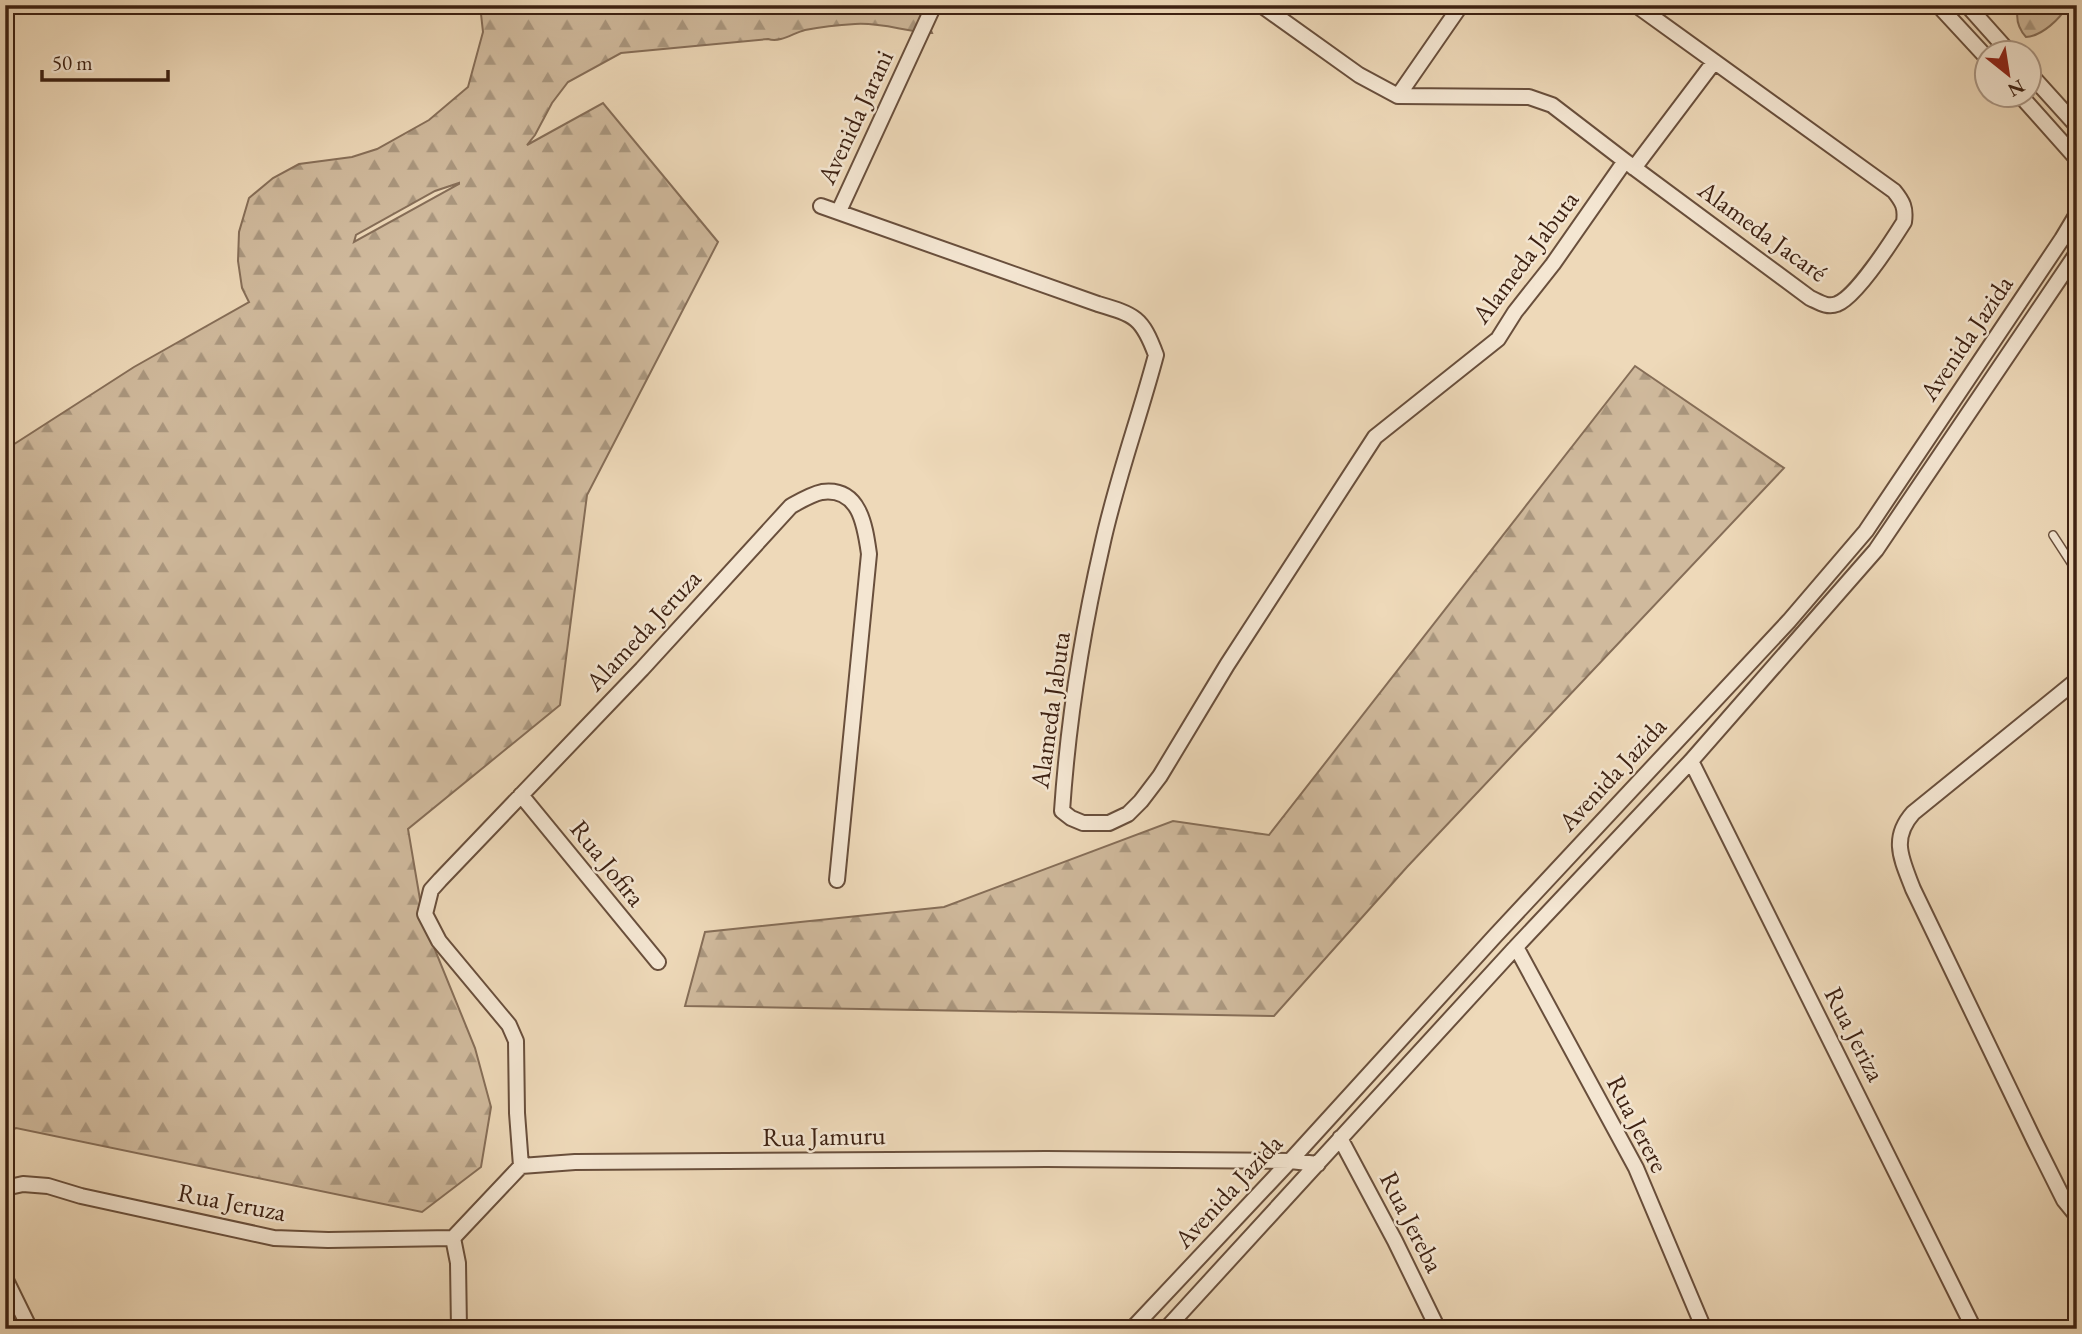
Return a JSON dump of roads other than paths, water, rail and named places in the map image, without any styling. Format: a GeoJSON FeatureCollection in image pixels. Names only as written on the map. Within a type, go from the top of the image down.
{"type":"FeatureCollection","features":[{"type":"Feature","properties":{"kind":"street","name":"Avenida Jarani"},"geometry":{"type":"LineString","coordinates":[[839,211],[934,5]]}},
{"type":"Feature","properties":{"kind":"street","name":"Alameda Jacaré"},"geometry":{"type":"LineString","coordinates":[[1261,5],[1359,75],[1398,96],[1529,97],[1552,105],[1810,298],[1827,306],[1839,304],[1863,280],[1904,222],[1906,213],[1903,203],[1894,191],[1636,5]]}},
{"type":"Feature","properties":{"kind":"street"},"geometry":{"type":"LineString","coordinates":[[1398,96],[1461,5]]}},
{"type":"Feature","properties":{"kind":"street"},"geometry":{"type":"LineString","coordinates":[[1938,5],[1974,45]]}},
{"type":"Feature","properties":{"kind":"street"},"geometry":{"type":"LineString","coordinates":[[1966,5],[1996,38]]}},
{"type":"Feature","properties":{"kind":"street"},"geometry":{"type":"LineString","coordinates":[[1629,165],[1714,62]]}},
{"type":"Feature","properties":{"kind":"street"},"geometry":{"type":"LineString","coordinates":[[2044,91],[2077,126]]}},
{"type":"Feature","properties":{"kind":"street"},"geometry":{"type":"LineString","coordinates":[[2031,108],[2077,159]]}},
{"type":"Feature","properties":{"kind":"street","name":"Alameda Jabuta"},"geometry":{"type":"LineString","coordinates":[[821,206],[1127,312],[1146,328],[1156,355],[1102,544],[1075,685],[1062,811],[1083,823],[1109,822],[1128,814],[1160,776],[1227,665],[1374,437],[1498,339],[1515,312],[1629,165]]}},
{"type":"Feature","properties":{"kind":"street","name":"Avenida Jazida"},"geometry":{"type":"LineString","coordinates":[[1132,1329],[1789,621],[1866,531],[2077,214]]}},
{"type":"Feature","properties":{"kind":"street","name":"Avenida Jazida"},"geometry":{"type":"LineString","coordinates":[[1166,1329],[1690,761],[1876,550],[2077,253]]}},
{"type":"Feature","properties":{"kind":"street","name":"Alameda Jeruza"},"geometry":{"type":"LineString","coordinates":[[521,1166],[516,1041],[509,1025],[439,941],[425,914],[431,891],[642,669],[791,506],[820,492],[839,493],[856,505],[863,519],[869,554],[837,880]]}},
{"type":"Feature","properties":{"kind":"street"},"geometry":{"type":"LineString","coordinates":[[2077,680],[1913,813],[1904,824],[1900,839],[1900,856],[1913,889],[2064,1200],[2077,1216]]}},
{"type":"Feature","properties":{"kind":"street","name":"Rua Jeriza"},"geometry":{"type":"LineString","coordinates":[[1690,761],[1681,763],[1672,757],[1674,743],[1688,739],[1695,747],[1690,761],[1974,1329]]}},
{"type":"Feature","properties":{"kind":"street","name":"Rua Jofira"},"geometry":{"type":"LineString","coordinates":[[521,795],[657,962]]}},
{"type":"Feature","properties":{"kind":"street","name":"Rua Jerere"},"geometry":{"type":"LineString","coordinates":[[1515,928],[1518,931],[1520,940],[1516,947],[1509,951],[1497,945],[1500,930],[1515,928]]}},
{"type":"Feature","properties":{"kind":"street","name":"Rua Jerere"},"geometry":{"type":"LineString","coordinates":[[1516,947],[1636,1168],[1704,1329]]}},
{"type":"Feature","properties":{"kind":"street","name":"Rua Jereba"},"geometry":{"type":"LineString","coordinates":[[1340,1138],[1438,1329]]}},
{"type":"Feature","properties":{"kind":"street","name":"Rua Jamuru"},"geometry":{"type":"LineString","coordinates":[[521,1166],[587,1162],[1018,1159],[1290,1161],[1318,1164]]}},
{"type":"Feature","properties":{"kind":"street"},"geometry":{"type":"LineString","coordinates":[[459,1329],[458,1264],[453,1238],[521,1166]]}},
{"type":"Feature","properties":{"kind":"street","name":"Rua Jeruza"},"geometry":{"type":"LineString","coordinates":[[5,1188],[23,1184],[48,1186],[81,1196],[274,1238],[453,1238]]}},
{"type":"Feature","properties":{"kind":"street"},"geometry":{"type":"LineString","coordinates":[[5,1278],[30,1329]]}},
{"type":"Feature","properties":{"kind":"lane"},"geometry":{"type":"LineString","coordinates":[[2053,535],[2077,572]]}}]}
